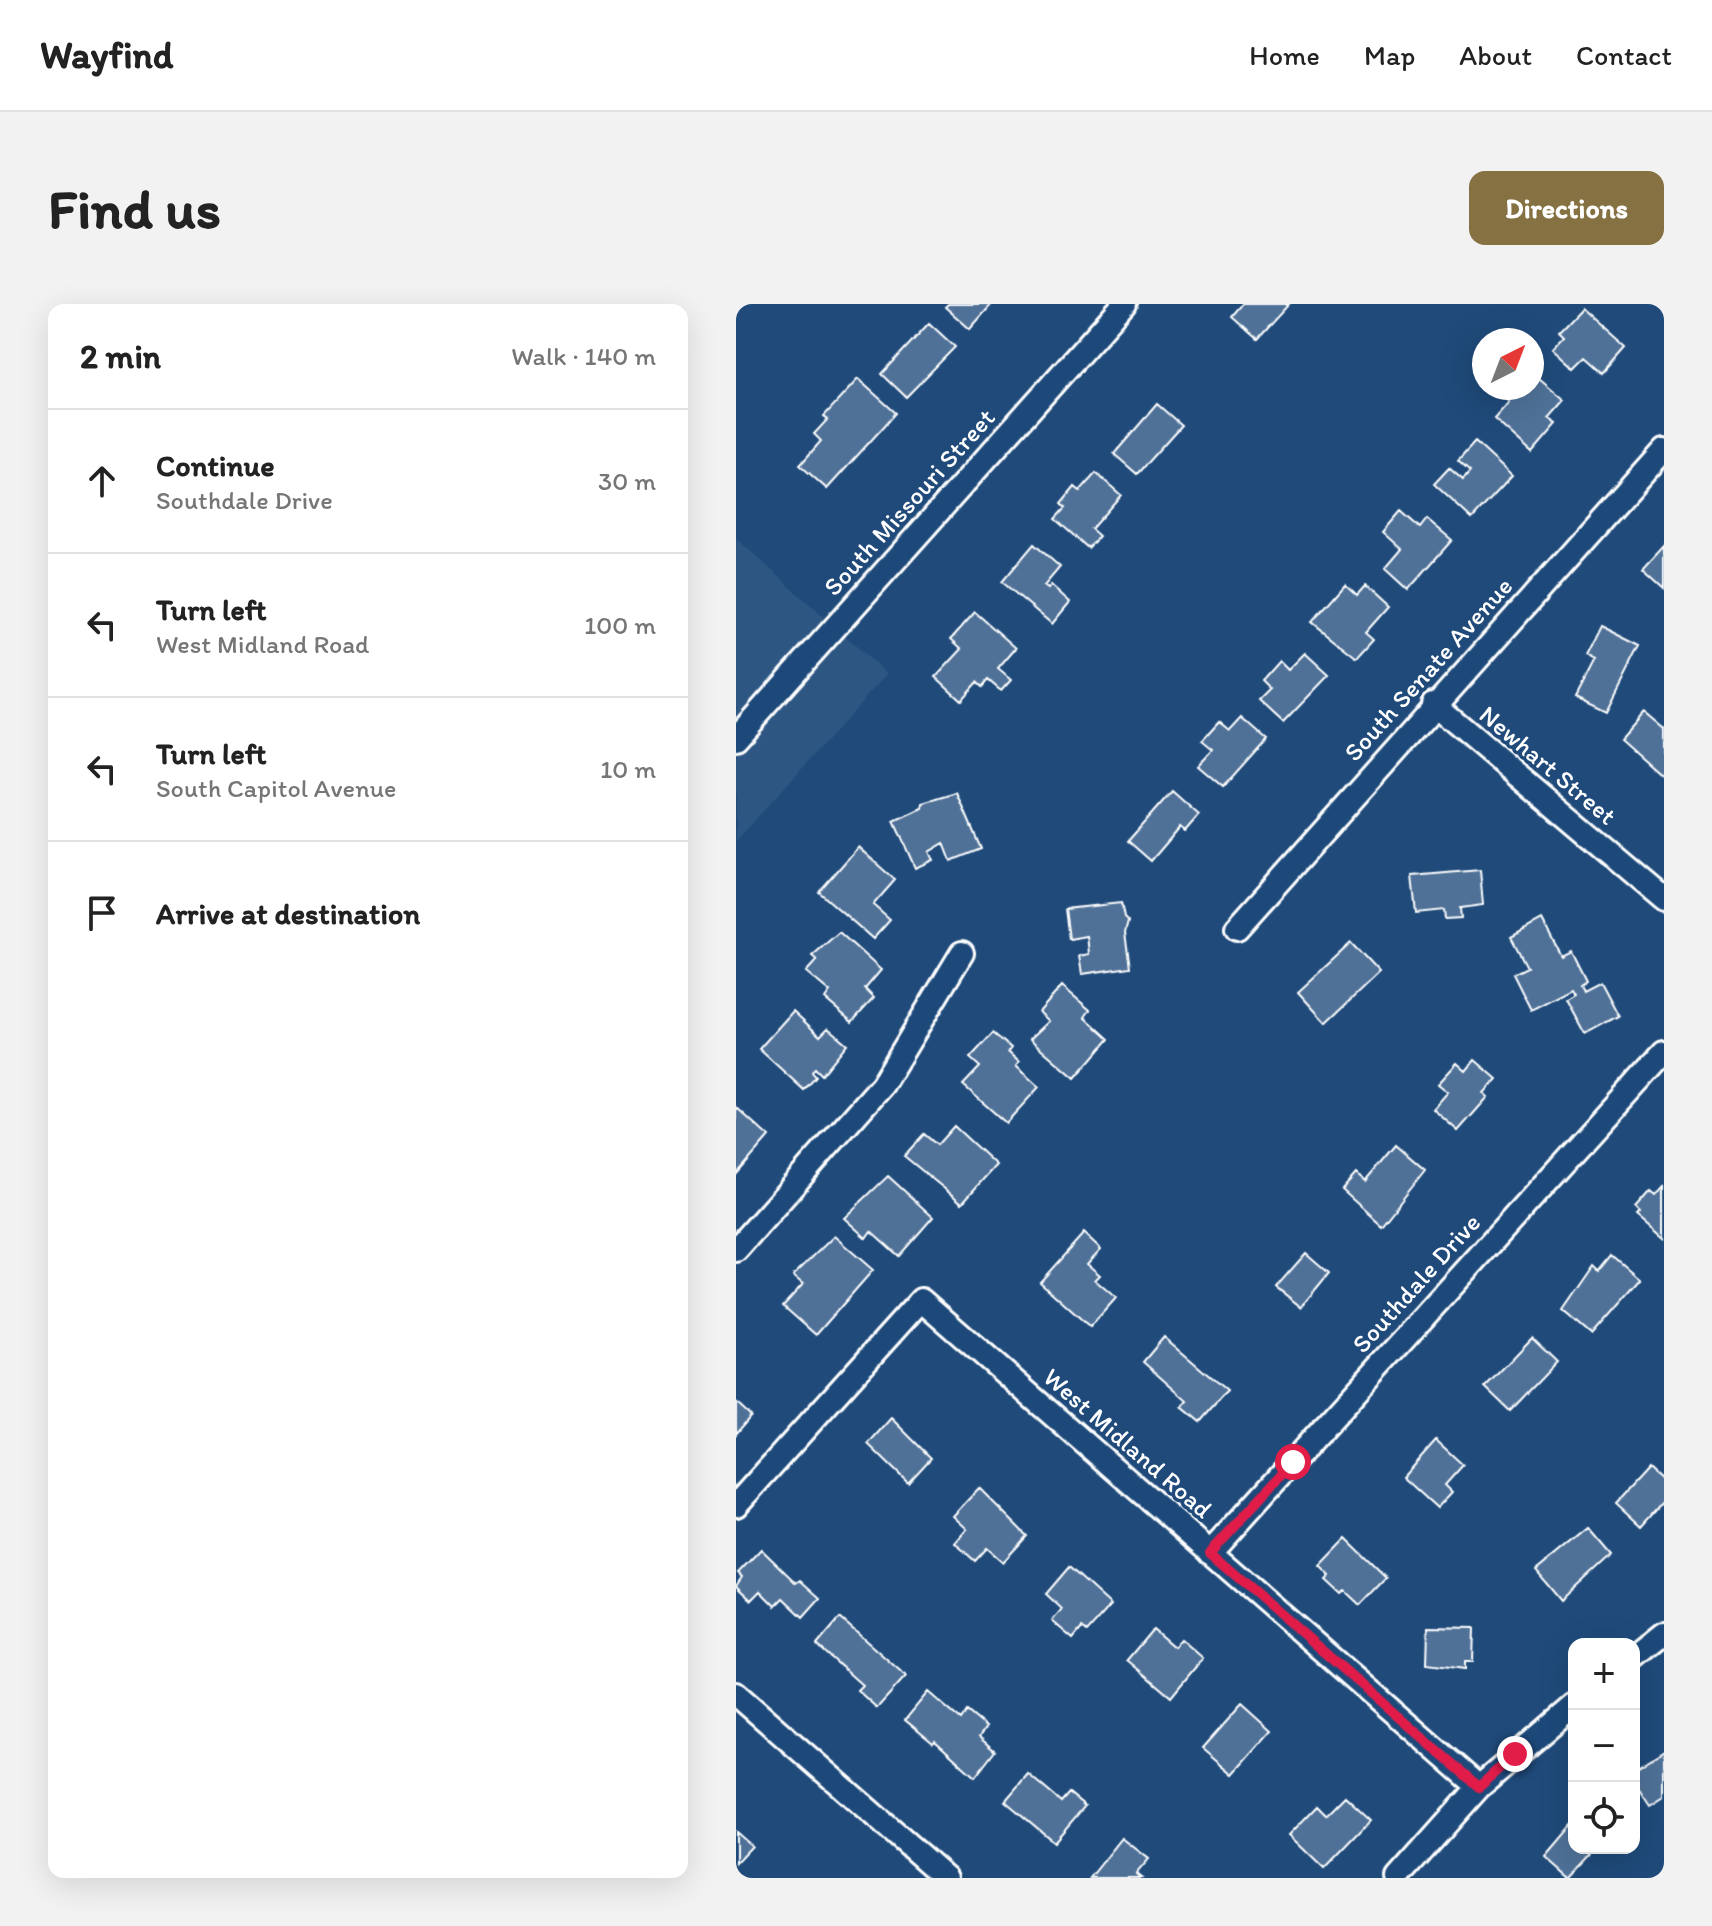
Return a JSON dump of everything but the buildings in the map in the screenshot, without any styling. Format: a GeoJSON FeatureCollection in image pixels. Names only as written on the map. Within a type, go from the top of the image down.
{"type":"FeatureCollection","features":[{"type":"Feature","properties":{"kind":"street","name":"South Missouri Street"},"geometry":{"type":"LineString","coordinates":[[736,738],[1124,304]]}},
{"type":"Feature","properties":{"kind":"street","name":"South Senate Avenue"},"geometry":{"type":"LineString","coordinates":[[1237,928],[1433,704],[1664,450]]}},
{"type":"Feature","properties":{"kind":"street","name":"Newhart Street"},"geometry":{"type":"LineString","coordinates":[[1433,704],[1664,899]]}},
{"type":"Feature","properties":{"kind":"street"},"geometry":{"type":"LineString","coordinates":[[736,1250],[882,1085],[962,953]]}},
{"type":"Feature","properties":{"kind":"street","name":"Southdale Drive"},"geometry":{"type":"LineString","coordinates":[[1210,1553],[1664,1052]]}},
{"type":"Feature","properties":{"kind":"street","name":"West Midland Road"},"geometry":{"type":"LineString","coordinates":[[736,1505],[921,1300],[1479,1787]]}},
{"type":"Feature","properties":{"kind":"street"},"geometry":{"type":"LineString","coordinates":[[1640,1653],[1664,1634]]}},
{"type":"Feature","properties":{"kind":"street"},"geometry":{"type":"LineString","coordinates":[[736,1694],[946,1878]]}},
{"type":"Feature","properties":{"kind":"street"},"geometry":{"type":"LineString","coordinates":[[1398,1878],[1479,1787],[1569,1710]]}},
{"type":"Feature","properties":{"kind":"shaded area"},"geometry":{"type":"Polygon","coordinates":[[[736,538],[887,674],[736,841],[736,538]]]}},
{"type":"Feature","properties":{"kind":"route"},"geometry":{"type":"LineString","coordinates":[[1293,1462],[1210,1553],[1479,1787],[1515,1754]]}}]}
